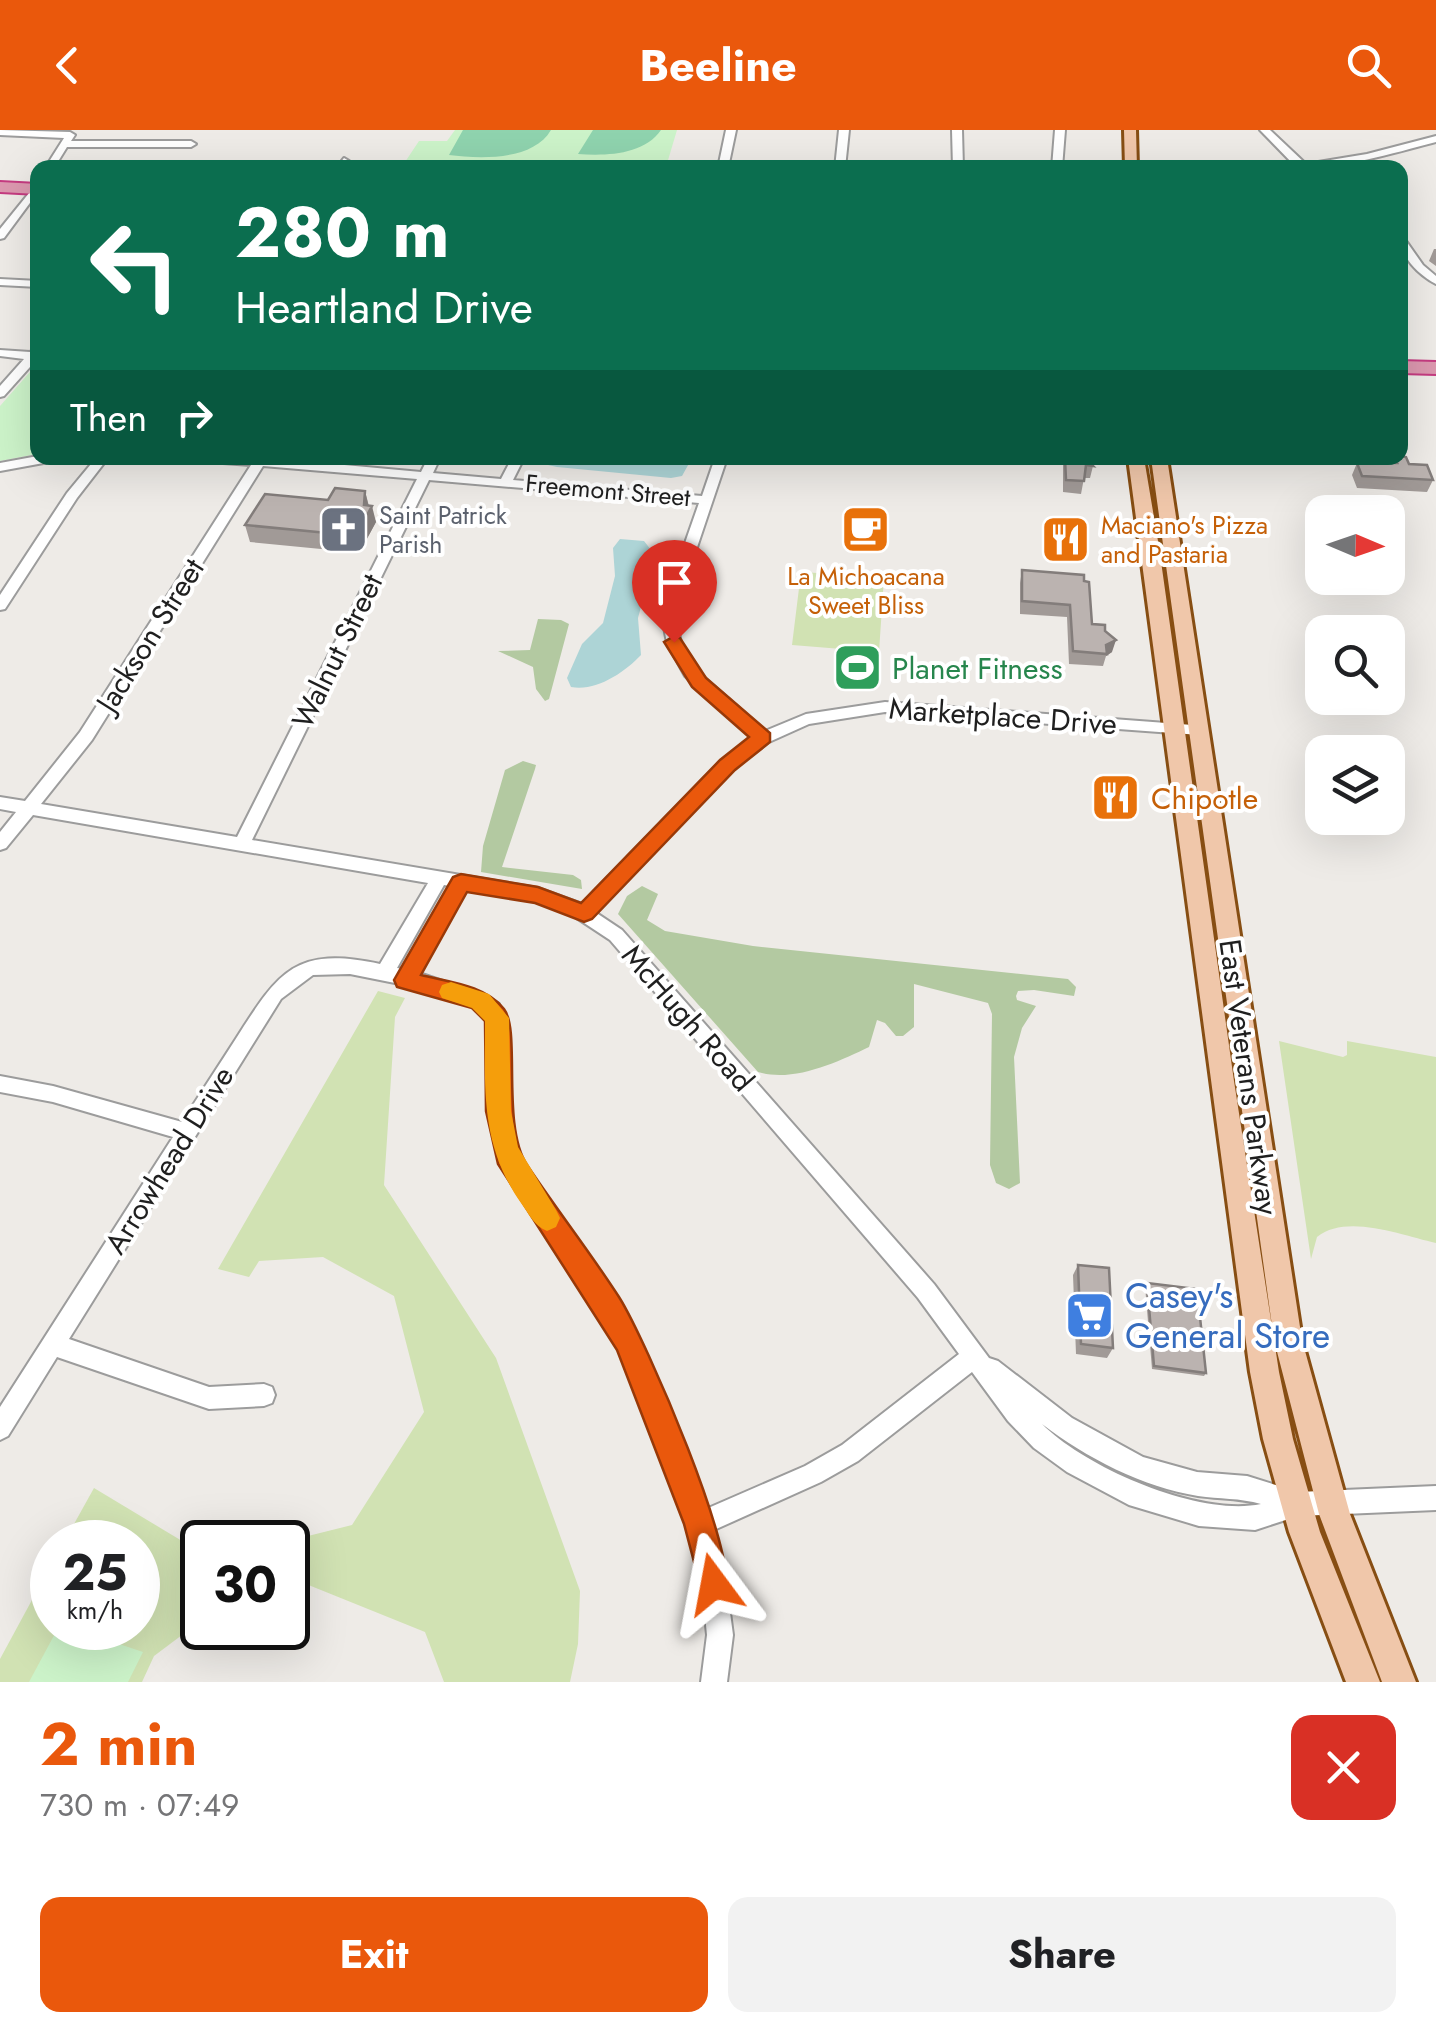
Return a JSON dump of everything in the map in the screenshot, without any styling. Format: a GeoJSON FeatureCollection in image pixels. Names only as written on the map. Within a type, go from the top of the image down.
{"type":"FeatureCollection","features":[{"type":"Feature","properties":{"kind":"highway"},"geometry":{"type":"LineString","coordinates":[[0,187],[30,188]]}},
{"type":"Feature","properties":{"kind":"highway"},"geometry":{"type":"LineString","coordinates":[[1408,356],[1436,357]]}},
{"type":"Feature","properties":{"kind":"highway"},"geometry":{"type":"LineString","coordinates":[[1408,367],[1436,368]]}},
{"type":"Feature","properties":{"kind":"main road"},"geometry":{"type":"LineString","coordinates":[[1130,130],[1131,160]]}},
{"type":"Feature","properties":{"kind":"main road","name":"East Veterans Parkway"},"geometry":{"type":"LineString","coordinates":[[1137,465],[1188,729],[1288,1340],[1309,1432],[1331,1503],[1400,1682]]}},
{"type":"Feature","properties":{"kind":"main road","name":"East Veterans Parkway"},"geometry":{"type":"LineString","coordinates":[[1160,465],[1188,729],[1212,1022],[1262,1364],[1298,1504],[1363,1682]]}},
{"type":"Feature","properties":{"kind":"street"},"geometry":{"type":"LineString","coordinates":[[725,160],[732,130]]}},
{"type":"Feature","properties":{"kind":"street"},"geometry":{"type":"LineString","coordinates":[[841,160],[844,130]]}},
{"type":"Feature","properties":{"kind":"street"},"geometry":{"type":"LineString","coordinates":[[957,130],[958,160]]}},
{"type":"Feature","properties":{"kind":"street"},"geometry":{"type":"LineString","coordinates":[[1057,160],[1060,130]]}},
{"type":"Feature","properties":{"kind":"street"},"geometry":{"type":"LineString","coordinates":[[1265,130],[1296,160]]}},
{"type":"Feature","properties":{"kind":"street"},"geometry":{"type":"LineString","coordinates":[[3,134],[191,144]]}},
{"type":"Feature","properties":{"kind":"street"},"geometry":{"type":"LineString","coordinates":[[53,160],[69,137]]}},
{"type":"Feature","properties":{"kind":"street"},"geometry":{"type":"LineString","coordinates":[[1352,160],[1436,139]]}},
{"type":"Feature","properties":{"kind":"street"},"geometry":{"type":"LineString","coordinates":[[1393,160],[1436,149]]}},
{"type":"Feature","properties":{"kind":"street"},"geometry":{"type":"LineString","coordinates":[[0,236],[30,196]]}},
{"type":"Feature","properties":{"kind":"street"},"geometry":{"type":"LineString","coordinates":[[1408,251],[1436,284]]}},
{"type":"Feature","properties":{"kind":"street"},"geometry":{"type":"LineString","coordinates":[[1408,269],[1436,284]]}},
{"type":"Feature","properties":{"kind":"street"},"geometry":{"type":"LineString","coordinates":[[0,282],[30,284]]}},
{"type":"Feature","properties":{"kind":"street"},"geometry":{"type":"LineString","coordinates":[[0,353],[30,353]]}},
{"type":"Feature","properties":{"kind":"street"},"geometry":{"type":"LineString","coordinates":[[0,392],[30,359]]}},
{"type":"Feature","properties":{"kind":"street"},"geometry":{"type":"LineString","coordinates":[[0,467],[30,461]]}},
{"type":"Feature","properties":{"kind":"street"},"geometry":{"type":"LineString","coordinates":[[0,606],[96,465]]}},
{"type":"Feature","properties":{"kind":"street","name":"Jackson Street"},"geometry":{"type":"LineString","coordinates":[[0,844],[86,736],[258,465]]}},
{"type":"Feature","properties":{"kind":"street","name":"Freemont Street"},"geometry":{"type":"LineString","coordinates":[[312,465],[707,500]]}},
{"type":"Feature","properties":{"kind":"street","name":"Walnut Street"},"geometry":{"type":"LineString","coordinates":[[241,846],[430,465]]}},
{"type":"Feature","properties":{"kind":"street"},"geometry":{"type":"LineString","coordinates":[[506,481],[514,465]]}},
{"type":"Feature","properties":{"kind":"street"},"geometry":{"type":"LineString","coordinates":[[719,465],[670,609],[672,634],[690,673],[763,738]]}},
{"type":"Feature","properties":{"kind":"street","name":"Marketplace Drive"},"geometry":{"type":"LineString","coordinates":[[584,913],[727,765],[763,738],[824,714],[886,707],[1188,729]]}},
{"type":"Feature","properties":{"kind":"street","name":"McHugh Road"},"geometry":{"type":"LineString","coordinates":[[0,804],[538,895],[584,913],[616,935],[926,1290],[1016,1413],[1042,1440],[1076,1464],[1129,1493],[1199,1514],[1255,1518],[1298,1504],[1436,1498]]}},
{"type":"Feature","properties":{"kind":"street"},"geometry":{"type":"LineString","coordinates":[[395,977],[439,879]]}},
{"type":"Feature","properties":{"kind":"street"},"geometry":{"type":"LineString","coordinates":[[395,977],[461,883]]}},
{"type":"Feature","properties":{"kind":"street","name":"Arrowhead Drive"},"geometry":{"type":"LineString","coordinates":[[0,1428],[274,994],[292,977],[313,968],[337,966],[480,1000],[497,1018],[498,1111],[511,1164],[609,1307],[629,1343],[700,1524],[713,1576],[720,1635],[714,1682]]}},
{"type":"Feature","properties":{"kind":"street"},"geometry":{"type":"LineString","coordinates":[[0,1084],[53,1094],[186,1132]]}},
{"type":"Feature","properties":{"kind":"street"},"geometry":{"type":"LineString","coordinates":[[52,1346],[209,1398],[264,1395]]}},
{"type":"Feature","properties":{"kind":"street"},"geometry":{"type":"LineString","coordinates":[[700,1524],[813,1474],[850,1453],[973,1356]]}},
{"type":"Feature","properties":{"kind":"green space"},"geometry":{"type":"Polygon","coordinates":[[[455,130],[677,130],[668,160],[406,160],[419,141],[447,141],[455,130]]]}},
{"type":"Feature","properties":{"kind":"green space"},"geometry":{"type":"Polygon","coordinates":[[[463,130],[551,130],[532,148],[519,153],[490,157],[449,155],[463,130]]]}},
{"type":"Feature","properties":{"kind":"green space"},"geometry":{"type":"Polygon","coordinates":[[[593,130],[661,130],[635,149],[578,154],[593,130]]]}},
{"type":"Feature","properties":{"kind":"green space"},"geometry":{"type":"Polygon","coordinates":[[[30,372],[30,455],[0,461],[0,406],[30,372]]]}},
{"type":"Feature","properties":{"kind":"green space"},"geometry":{"type":"Polygon","coordinates":[[[801,572],[884,577],[879,652],[792,645],[801,572]]]}},
{"type":"Feature","properties":{"kind":"green space"},"geometry":{"type":"Polygon","coordinates":[[[538,619],[569,624],[549,699],[545,701],[536,689],[533,667],[498,651],[530,650],[538,619]]]}},
{"type":"Feature","properties":{"kind":"green space"},"geometry":{"type":"Polygon","coordinates":[[[523,761],[536,765],[502,867],[573,875],[581,880],[582,889],[481,872],[483,846],[505,770],[523,761]]]}},
{"type":"Feature","properties":{"kind":"green space"},"geometry":{"type":"Polygon","coordinates":[[[642,886],[658,894],[647,920],[665,931],[753,946],[1068,979],[1076,987],[1074,996],[1034,990],[1018,991],[1016,996],[1017,1000],[1036,1006],[1022,1028],[1014,1057],[1020,1183],[1009,1189],[996,1183],[990,1165],[992,1014],[988,1003],[914,984],[914,1027],[903,1036],[896,1036],[877,1020],[869,1047],[844,1059],[800,1073],[758,1072],[618,914],[627,896],[642,886]]]}},
{"type":"Feature","properties":{"kind":"green space"},"geometry":{"type":"Polygon","coordinates":[[[378,991],[405,998],[395,1017],[384,1185],[496,1358],[580,1591],[578,1644],[570,1682],[444,1682],[425,1632],[310,1586],[310,1536],[352,1525],[424,1412],[394,1296],[323,1257],[259,1261],[249,1277],[218,1269],[378,991]]]}},
{"type":"Feature","properties":{"kind":"green space"},"geometry":{"type":"Polygon","coordinates":[[[1279,1041],[1343,1057],[1347,1055],[1347,1041],[1436,1057],[1436,1243],[1375,1228],[1344,1227],[1317,1237],[1311,1259],[1279,1041]]]}},
{"type":"Feature","properties":{"kind":"green space"},"geometry":{"type":"Polygon","coordinates":[[[94,1488],[147,1520],[76,1520],[94,1488]]]}},
{"type":"Feature","properties":{"kind":"green space"},"geometry":{"type":"Polygon","coordinates":[[[160,1528],[180,1540],[180,1636],[154,1656],[142,1682],[0,1682],[0,1659],[30,1604],[30,1650],[160,1650],[160,1528]]]}},
{"type":"Feature","properties":{"kind":"green space"},"geometry":{"type":"Polygon","coordinates":[[[46,1650],[143,1652],[128,1682],[29,1682],[46,1650]]]}},
{"type":"Feature","properties":{"kind":"water"},"geometry":{"type":"Polygon","coordinates":[[[548,465],[688,465],[682,476],[671,478],[548,465]]]}},
{"type":"Feature","properties":{"kind":"water"},"geometry":{"type":"Polygon","coordinates":[[[620,539],[644,541],[655,555],[638,618],[641,655],[609,679],[581,688],[571,687],[567,678],[582,644],[603,623],[615,576],[613,548],[620,539]]]}},
{"type":"Feature","properties":{"kind":"building"},"geometry":{"type":"Polygon","coordinates":[[[1408,462],[1427,465],[1433,480],[1362,476],[1358,465],[1408,465],[1408,462]]]}},
{"type":"Feature","properties":{"kind":"building"},"geometry":{"type":"Polygon","coordinates":[[[1065,465],[1086,465],[1084,481],[1066,480],[1065,465]]]}},
{"type":"Feature","properties":{"kind":"building"},"geometry":{"type":"Polygon","coordinates":[[[335,488],[365,491],[364,505],[372,506],[359,530],[352,529],[348,535],[245,525],[265,494],[328,500],[335,488]]]}},
{"type":"Feature","properties":{"kind":"building"},"geometry":{"type":"Polygon","coordinates":[[[1022,570],[1084,575],[1084,581],[1089,582],[1092,624],[1105,625],[1105,631],[1116,640],[1106,645],[1107,654],[1073,651],[1070,605],[1022,601],[1022,570]]]}},
{"type":"Feature","properties":{"kind":"building"},"geometry":{"type":"Polygon","coordinates":[[[1108,780],[1128,782],[1131,811],[1110,809],[1108,780]]]}},
{"type":"Feature","properties":{"kind":"building","name":"Casey's General Store"},"geometry":{"type":"Polygon","coordinates":[[[1078,1265],[1109,1268],[1113,1348],[1081,1344],[1078,1265]]]}},
{"type":"Feature","properties":{"kind":"building","name":"Casey's General Store"},"geometry":{"type":"Polygon","coordinates":[[[1147,1283],[1197,1289],[1206,1373],[1154,1366],[1147,1283]]]}},
{"type":"Feature","properties":{"kind":"slow traffic"},"geometry":{"type":"LineString","coordinates":[[451,992],[480,1000],[497,1018],[498,1111],[504,1147],[520,1180],[547,1218]]}},
{"type":"Feature","properties":{"kind":"place","name":"Saint Patrick Parish"},"geometry":{"type":"Point","coordinates":[344,529]}},
{"type":"Feature","properties":{"kind":"place","name":"La Michoacana Sweet Bliss"},"geometry":{"type":"Point","coordinates":[866,530]}},
{"type":"Feature","properties":{"kind":"place","name":"Maciano's Pizza and Pastaria"},"geometry":{"type":"Point","coordinates":[1066,539]}},
{"type":"Feature","properties":{"kind":"place","name":"Planet Fitness"},"geometry":{"type":"Point","coordinates":[857,668]}},
{"type":"Feature","properties":{"kind":"place","name":"Chipotle"},"geometry":{"type":"Point","coordinates":[1116,798]}},
{"type":"Feature","properties":{"kind":"place","name":"Casey's General Store"},"geometry":{"type":"Point","coordinates":[1090,1316]}},
{"type":"Feature","properties":{"kind":"route"},"geometry":{"type":"LineString","coordinates":[[674,642],[684,664],[707,691],[763,738],[727,765],[584,913],[538,895],[461,883],[406,980],[480,1000],[497,1018],[498,1111],[504,1147],[520,1180],[609,1307],[629,1343],[700,1524],[714,1584]]}}]}
